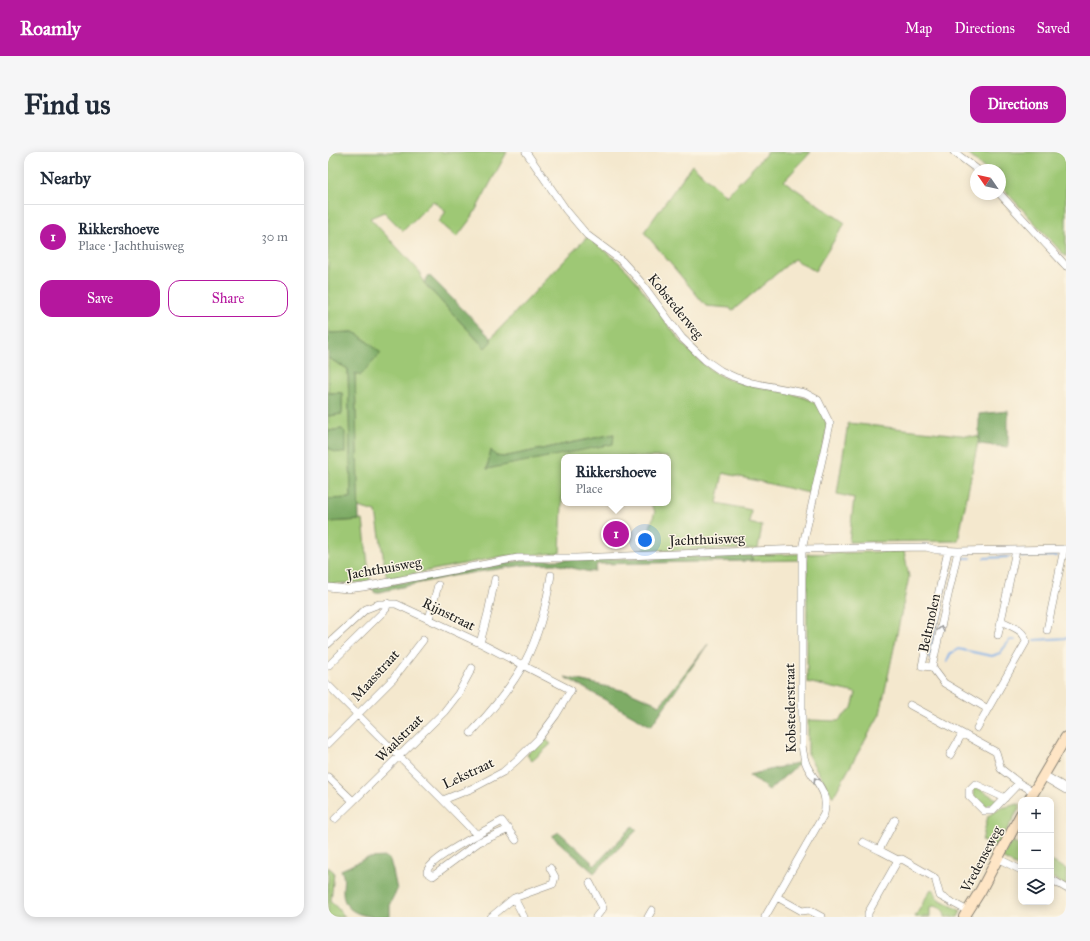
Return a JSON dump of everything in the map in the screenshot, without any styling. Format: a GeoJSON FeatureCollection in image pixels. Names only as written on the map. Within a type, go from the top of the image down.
{"type":"FeatureCollection","features":[{"type":"Feature","properties":{"kind":"main road"},"geometry":{"type":"LineString","coordinates":[[1031,796],[1066,737]]}},
{"type":"Feature","properties":{"kind":"main road","name":"Vredenseweg"},"geometry":{"type":"LineString","coordinates":[[966,914],[981,890],[1018,820]]}},
{"type":"Feature","properties":{"kind":"street","name":"Kobstederweg"},"geometry":{"type":"LineString","coordinates":[[526,152],[566,210],[587,235],[622,261],[640,281],[682,338],[705,360],[721,371],[734,377],[752,383],[805,393],[818,400],[830,424],[829,434],[802,549]]}},
{"type":"Feature","properties":{"kind":"street"},"geometry":{"type":"LineString","coordinates":[[954,152],[970,164]]}},
{"type":"Feature","properties":{"kind":"street"},"geometry":{"type":"LineString","coordinates":[[1006,200],[1066,266]]}},
{"type":"Feature","properties":{"kind":"street","name":"Jachthuisweg"},"geometry":{"type":"LineString","coordinates":[[328,587],[347,589],[362,587],[518,558],[576,558],[802,549],[926,547],[948,551],[1065,549]]}},
{"type":"Feature","properties":{"kind":"street","name":"Kobstederstraat"},"geometry":{"type":"LineString","coordinates":[[765,917],[824,814],[826,803],[824,793],[807,766],[802,745],[802,549]]}},
{"type":"Feature","properties":{"kind":"street"},"geometry":{"type":"LineString","coordinates":[[1047,630],[1065,549]]}},
{"type":"Feature","properties":{"kind":"street"},"geometry":{"type":"LineString","coordinates":[[998,635],[1016,550]]}},
{"type":"Feature","properties":{"kind":"street","name":"Beltmolen"},"geometry":{"type":"LineString","coordinates":[[948,551],[922,666],[932,667],[958,551]]}},
{"type":"Feature","properties":{"kind":"street"},"geometry":{"type":"LineString","coordinates":[[471,733],[495,706],[524,666],[537,638],[546,605],[551,575]]}},
{"type":"Feature","properties":{"kind":"street"},"geometry":{"type":"LineString","coordinates":[[480,643],[495,579]]}},
{"type":"Feature","properties":{"kind":"street"},"geometry":{"type":"LineString","coordinates":[[429,619],[438,585]]}},
{"type":"Feature","properties":{"kind":"street"},"geometry":{"type":"LineString","coordinates":[[328,666],[386,609],[387,603]]}},
{"type":"Feature","properties":{"kind":"street","name":"Rijnstraat"},"geometry":{"type":"LineString","coordinates":[[328,644],[355,617],[366,609],[387,603],[407,608],[564,685]]}},
{"type":"Feature","properties":{"kind":"street"},"geometry":{"type":"LineString","coordinates":[[977,728],[1026,642],[1025,636],[1020,631],[1001,621]]}},
{"type":"Feature","properties":{"kind":"street","name":"Maasstraat"},"geometry":{"type":"LineString","coordinates":[[328,744],[393,679],[423,640]]}},
{"type":"Feature","properties":{"kind":"street"},"geometry":{"type":"LineString","coordinates":[[932,667],[944,683],[988,709]]}},
{"type":"Feature","properties":{"kind":"street","name":"Waalstraat"},"geometry":{"type":"LineString","coordinates":[[335,819],[448,707],[458,694],[472,668]]}},
{"type":"Feature","properties":{"kind":"street","name":"Lekstraat"},"geometry":{"type":"LineString","coordinates":[[328,685],[443,800],[474,788],[504,772],[517,760],[538,739],[566,700],[571,690],[564,685]]}},
{"type":"Feature","properties":{"kind":"street"},"geometry":{"type":"LineString","coordinates":[[910,705],[996,752],[1001,769],[1031,796]]}},
{"type":"Feature","properties":{"kind":"street"},"geometry":{"type":"LineString","coordinates":[[950,755],[962,734]]}},
{"type":"Feature","properties":{"kind":"street"},"geometry":{"type":"LineString","coordinates":[[328,776],[353,802]]}},
{"type":"Feature","properties":{"kind":"street"},"geometry":{"type":"LineString","coordinates":[[1044,776],[1066,789]]}},
{"type":"Feature","properties":{"kind":"street"},"geometry":{"type":"LineString","coordinates":[[1005,798],[975,784],[969,790],[969,796],[984,811],[992,811],[1005,798],[1018,783]]}},
{"type":"Feature","properties":{"kind":"street"},"geometry":{"type":"LineString","coordinates":[[443,800],[476,834]]}},
{"type":"Feature","properties":{"kind":"street"},"geometry":{"type":"LineString","coordinates":[[879,850],[895,820]]}},
{"type":"Feature","properties":{"kind":"street"},"geometry":{"type":"LineString","coordinates":[[509,829],[479,842],[435,874],[430,876],[428,874],[427,868],[430,865],[476,834],[502,821],[509,829],[516,840]]}},
{"type":"Feature","properties":{"kind":"street"},"geometry":{"type":"LineString","coordinates":[[863,842],[898,860],[905,860],[935,878],[940,896],[966,914]]}},
{"type":"Feature","properties":{"kind":"street"},"geometry":{"type":"LineString","coordinates":[[997,858],[1019,869]]}},
{"type":"Feature","properties":{"kind":"street"},"geometry":{"type":"LineString","coordinates":[[868,917],[868,913],[898,860]]}},
{"type":"Feature","properties":{"kind":"street"},"geometry":{"type":"LineString","coordinates":[[492,917],[514,898],[553,884],[555,877],[550,868]]}},
{"type":"Feature","properties":{"kind":"street"},"geometry":{"type":"LineString","coordinates":[[1054,881],[1066,888]]}},
{"type":"Feature","properties":{"kind":"street"},"geometry":{"type":"LineString","coordinates":[[590,883],[603,908],[596,917]]}},
{"type":"Feature","properties":{"kind":"street"},"geometry":{"type":"LineString","coordinates":[[777,897],[802,914],[809,910],[822,917]]}},
{"type":"Feature","properties":{"kind":"street"},"geometry":{"type":"LineString","coordinates":[[514,898],[524,917]]}},
{"type":"Feature","properties":{"kind":"street"},"geometry":{"type":"LineString","coordinates":[[648,917],[652,910]]}},
{"type":"Feature","properties":{"kind":"green space"},"geometry":{"type":"Polygon","coordinates":[[[328,152],[507,152],[472,217],[457,237],[439,222],[446,211],[433,201],[403,231],[384,212],[370,218],[419,271],[424,283],[485,348],[491,342],[491,338],[586,238],[588,238],[622,265],[684,345],[709,368],[723,377],[733,381],[801,397],[811,401],[820,408],[827,428],[813,494],[723,473],[717,503],[751,510],[749,523],[762,526],[758,549],[643,551],[655,511],[652,506],[671,506],[671,454],[561,454],[562,506],[560,553],[504,556],[387,579],[376,512],[358,507],[355,372],[366,340],[353,332],[328,333],[328,152]],[[614,434],[503,457],[496,456],[491,451],[487,469],[614,434]]]}},
{"type":"Feature","properties":{"kind":"green space"},"geometry":{"type":"Polygon","coordinates":[[[768,152],[811,152],[784,181],[845,223],[815,271],[794,259],[732,311],[730,308],[706,306],[644,232],[692,165],[726,196],[768,152]]]}},
{"type":"Feature","properties":{"kind":"green space"},"geometry":{"type":"Polygon","coordinates":[[[966,152],[1066,152],[1066,257],[1006,192],[1006,164],[979,164],[966,152]]]}},
{"type":"Feature","properties":{"kind":"green space"},"geometry":{"type":"Polygon","coordinates":[[[429,275],[491,338],[491,342],[485,348],[424,283],[429,275]]]}},
{"type":"Feature","properties":{"kind":"green space"},"geometry":{"type":"Polygon","coordinates":[[[353,332],[381,353],[360,376],[355,373],[359,520],[328,522],[328,499],[351,498],[348,369],[328,358],[328,333],[353,332]]]}},
{"type":"Feature","properties":{"kind":"green space"},"geometry":{"type":"Polygon","coordinates":[[[328,358],[348,369],[351,498],[328,499],[328,447],[331,450],[342,429],[328,431],[328,416],[342,414],[342,393],[328,393],[328,358]]]}},
{"type":"Feature","properties":{"kind":"green space"},"geometry":{"type":"Polygon","coordinates":[[[328,393],[342,393],[342,414],[328,416],[328,393]]]}},
{"type":"Feature","properties":{"kind":"green space"},"geometry":{"type":"Polygon","coordinates":[[[1008,411],[1008,447],[979,444],[979,414],[1008,411]]]}},
{"type":"Feature","properties":{"kind":"green space"},"geometry":{"type":"Polygon","coordinates":[[[848,423],[979,437],[958,541],[849,542],[854,498],[837,494],[848,423]]]}},
{"type":"Feature","properties":{"kind":"green space"},"geometry":{"type":"Polygon","coordinates":[[[342,429],[345,432],[345,453],[335,452],[328,447],[328,431],[342,429]]]}},
{"type":"Feature","properties":{"kind":"green space"},"geometry":{"type":"Polygon","coordinates":[[[614,434],[613,444],[487,469],[491,450],[496,456],[503,457],[614,434]]]}},
{"type":"Feature","properties":{"kind":"green space"},"geometry":{"type":"Polygon","coordinates":[[[363,520],[370,582],[328,584],[328,522],[363,520]]]}},
{"type":"Feature","properties":{"kind":"green space"},"geometry":{"type":"Polygon","coordinates":[[[904,551],[909,577],[880,714],[833,797],[808,755],[808,720],[838,721],[852,708],[856,693],[807,682],[807,554],[904,551]]]}},
{"type":"Feature","properties":{"kind":"green space"},"geometry":{"type":"Polygon","coordinates":[[[801,554],[801,560],[752,561],[752,555],[801,554]]]}},
{"type":"Feature","properties":{"kind":"green space"},"geometry":{"type":"Polygon","coordinates":[[[752,555],[752,561],[597,564],[595,571],[590,572],[555,564],[524,565],[451,576],[375,593],[372,588],[518,561],[752,555]]]}},
{"type":"Feature","properties":{"kind":"green space"},"geometry":{"type":"Polygon","coordinates":[[[708,644],[651,726],[565,677],[630,692],[660,705],[708,644]]]}},
{"type":"Feature","properties":{"kind":"green space"},"geometry":{"type":"Polygon","coordinates":[[[543,737],[551,744],[532,761],[527,755],[543,737]]]}},
{"type":"Feature","properties":{"kind":"green space"},"geometry":{"type":"Polygon","coordinates":[[[801,762],[769,790],[749,775],[801,762]]]}},
{"type":"Feature","properties":{"kind":"green space"},"geometry":{"type":"Polygon","coordinates":[[[978,788],[998,800],[992,807],[985,807],[974,796],[973,789],[978,788]]]}},
{"type":"Feature","properties":{"kind":"green space"},"geometry":{"type":"Polygon","coordinates":[[[1018,804],[1018,810],[997,847],[982,841],[988,816],[1001,808],[1018,804]]]}},
{"type":"Feature","properties":{"kind":"green space"},"geometry":{"type":"Polygon","coordinates":[[[633,826],[637,830],[594,873],[552,836],[559,832],[595,865],[633,826]]]}},
{"type":"Feature","properties":{"kind":"green space"},"geometry":{"type":"Polygon","coordinates":[[[1012,841],[1018,844],[1018,866],[1002,858],[1012,841]]]}},
{"type":"Feature","properties":{"kind":"green space"},"geometry":{"type":"Polygon","coordinates":[[[386,857],[390,860],[397,890],[390,903],[390,917],[366,916],[353,911],[344,900],[341,870],[367,858],[386,857]]]}},
{"type":"Feature","properties":{"kind":"green space"},"geometry":{"type":"Polygon","coordinates":[[[1054,863],[1066,869],[1066,886],[1054,879],[1054,863]]]}},
{"type":"Feature","properties":{"kind":"green space"},"geometry":{"type":"Polygon","coordinates":[[[328,867],[334,872],[331,901],[345,917],[328,917],[328,867]]]}},
{"type":"Feature","properties":{"kind":"green space"},"geometry":{"type":"Polygon","coordinates":[[[931,889],[934,890],[937,898],[961,911],[958,917],[945,917],[942,909],[933,906],[930,908],[930,917],[915,917],[931,889]]]}},
{"type":"Feature","properties":{"kind":"waterway"},"geometry":{"type":"LineString","coordinates":[[1022,557],[1057,556]]}},
{"type":"Feature","properties":{"kind":"waterway"},"geometry":{"type":"LineString","coordinates":[[984,558],[1010,557]]}},
{"type":"Feature","properties":{"kind":"waterway"},"geometry":{"type":"LineString","coordinates":[[929,658],[951,558]]}},
{"type":"Feature","properties":{"kind":"waterway"},"geometry":{"type":"LineString","coordinates":[[960,558],[971,558]]}},
{"type":"Feature","properties":{"kind":"waterway"},"geometry":{"type":"LineString","coordinates":[[1035,640],[1066,638]]}},
{"type":"Feature","properties":{"kind":"waterway"},"geometry":{"type":"LineString","coordinates":[[947,661],[950,654],[958,649],[992,656],[1000,653],[1010,640],[1015,640]]}},
{"type":"Feature","properties":{"kind":"place","name":"Rikkershoeve"},"geometry":{"type":"Point","coordinates":[616,534]}}]}
